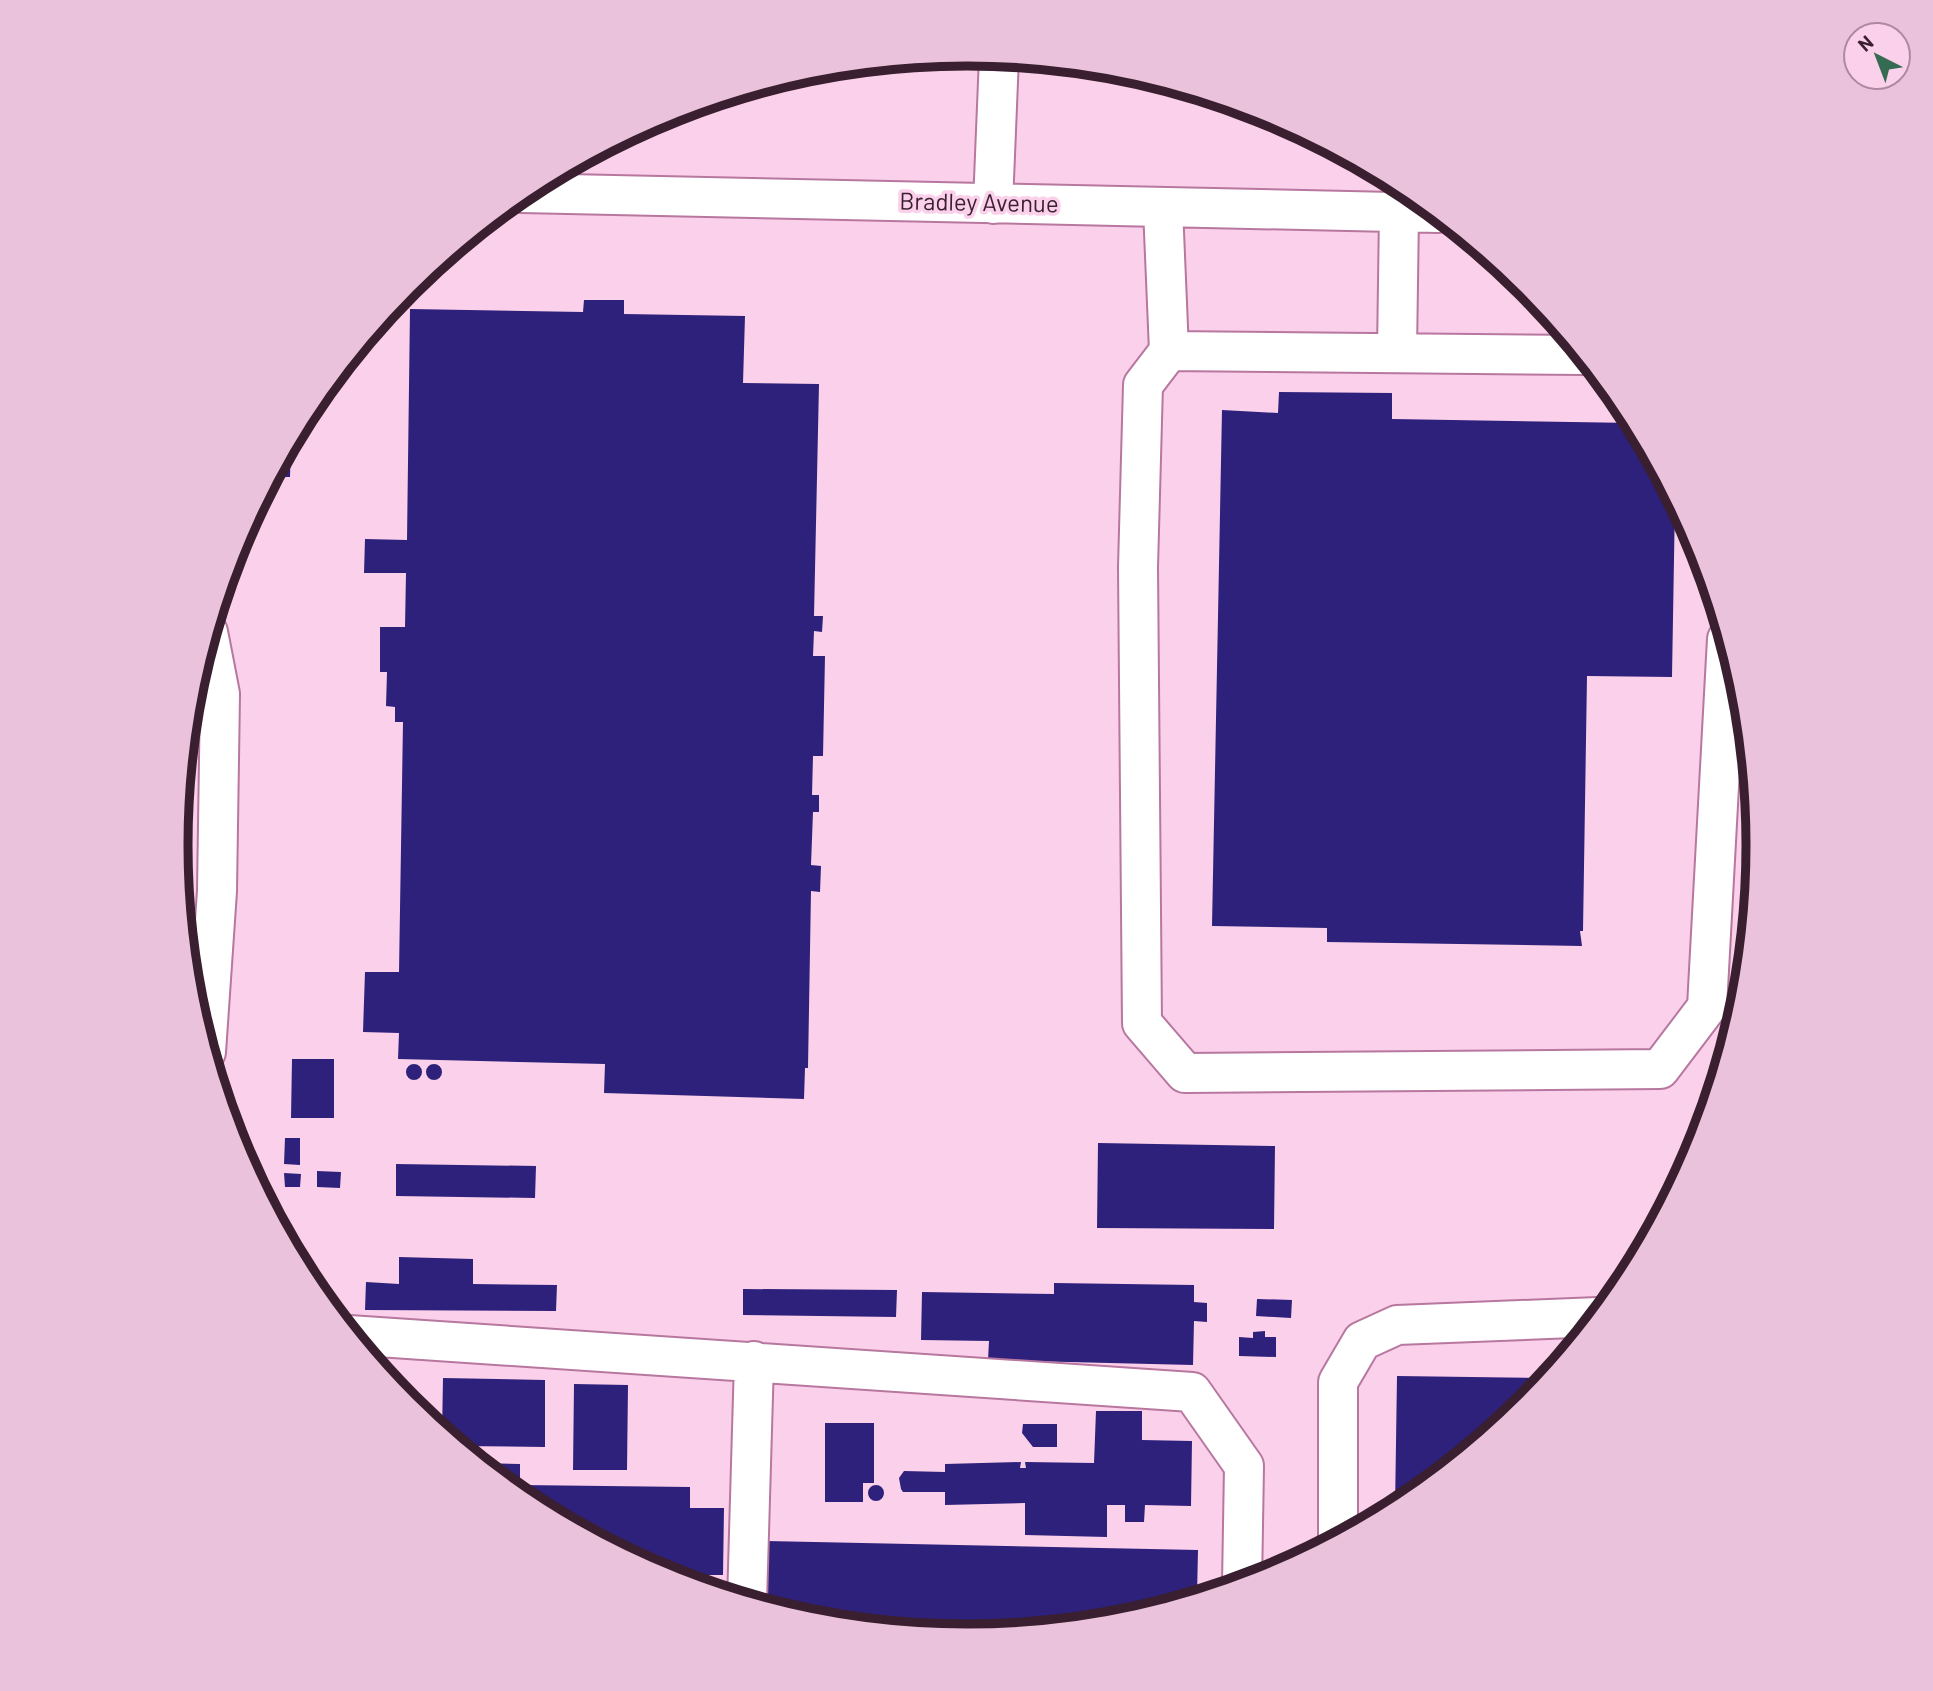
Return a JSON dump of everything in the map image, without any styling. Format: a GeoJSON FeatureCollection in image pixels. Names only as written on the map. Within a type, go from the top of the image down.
{"type":"FeatureCollection","features":[{"type":"Feature","properties":{"kind":"street"},"geometry":{"type":"LineString","coordinates":[[993,204],[999,67]]}},
{"type":"Feature","properties":{"kind":"street","name":"Bradley Avenue"},"geometry":{"type":"LineString","coordinates":[[549,188],[993,204],[1416,210]]}},
{"type":"Feature","properties":{"kind":"street"},"geometry":{"type":"LineString","coordinates":[[1163,208],[1169,351],[1143,385],[1138,566],[1142,1023],[1185,1073],[1660,1069],[1707,1007],[1725,670]]}},
{"type":"Feature","properties":{"kind":"street"},"geometry":{"type":"LineString","coordinates":[[1396,352],[1420,212]]}},
{"type":"Feature","properties":{"kind":"street"},"geometry":{"type":"LineString","coordinates":[[1169,351],[1571,355]]}},
{"type":"Feature","properties":{"kind":"street"},"geometry":{"type":"LineString","coordinates":[[208,1022],[217,891],[220,694],[212,652]]}},
{"type":"Feature","properties":{"kind":"street"},"geometry":{"type":"LineString","coordinates":[[1338,1530],[1338,1382],[1362,1341],[1397,1325],[1587,1317]]}},
{"type":"Feature","properties":{"kind":"street"},"geometry":{"type":"LineString","coordinates":[[361,1336],[1192,1392],[1244,1466],[1242,1574]]}},
{"type":"Feature","properties":{"kind":"street"},"geometry":{"type":"LineString","coordinates":[[747,1593],[754,1361]]}},
{"type":"Feature","properties":{"kind":"building"},"geometry":{"type":"Polygon","coordinates":[[[584,300],[624,300],[624,314],[745,316],[743,383],[819,384],[814,616],[823,616],[822,632],[814,631],[813,656],[825,656],[823,756],[813,756],[812,795],[819,795],[819,812],[813,812],[811,865],[821,866],[820,892],[811,891],[808,1068],[805,1068],[804,1099],[604,1093],[605,1064],[398,1059],[399,1033],[363,1032],[365,972],[399,972],[403,722],[395,722],[395,707],[386,706],[387,672],[380,672],[380,627],[405,627],[406,573],[364,573],[365,539],[407,540],[410,309],[583,312],[584,300]]]}},
{"type":"Feature","properties":{"kind":"building"},"geometry":{"type":"Polygon","coordinates":[[[1279,392],[1392,393],[1392,419],[1620,423],[1641,456],[1675,522],[1672,677],[1587,676],[1583,931],[1580,931],[1582,946],[1327,942],[1327,928],[1212,926],[1222,410],[1278,413],[1279,392]]]}},
{"type":"Feature","properties":{"kind":"building"},"geometry":{"type":"Polygon","coordinates":[[[290,459],[290,477],[281,477],[290,459]]]}},
{"type":"Feature","properties":{"kind":"building"},"geometry":{"type":"Polygon","coordinates":[[[292,1059],[334,1059],[334,1118],[291,1118],[292,1059]]]}},
{"type":"Feature","properties":{"kind":"building"},"geometry":{"type":"Polygon","coordinates":[[[411,1064],[417,1064],[422,1072],[420,1078],[411,1080],[406,1075],[406,1069],[411,1064]]]}},
{"type":"Feature","properties":{"kind":"building"},"geometry":{"type":"Polygon","coordinates":[[[431,1064],[437,1064],[442,1072],[440,1078],[431,1080],[426,1075],[426,1069],[431,1064]]]}},
{"type":"Feature","properties":{"kind":"building"},"geometry":{"type":"Polygon","coordinates":[[[285,1138],[300,1138],[300,1165],[284,1164],[285,1138]]]}},
{"type":"Feature","properties":{"kind":"building"},"geometry":{"type":"Polygon","coordinates":[[[1098,1143],[1275,1146],[1274,1229],[1097,1228],[1098,1143]]]}},
{"type":"Feature","properties":{"kind":"building"},"geometry":{"type":"Polygon","coordinates":[[[396,1164],[536,1166],[535,1198],[396,1196],[396,1164]]]}},
{"type":"Feature","properties":{"kind":"building"},"geometry":{"type":"Polygon","coordinates":[[[317,1171],[341,1172],[340,1188],[317,1187],[317,1171]]]}},
{"type":"Feature","properties":{"kind":"building"},"geometry":{"type":"Polygon","coordinates":[[[284,1173],[301,1174],[300,1187],[285,1187],[284,1173]]]}},
{"type":"Feature","properties":{"kind":"building"},"geometry":{"type":"Polygon","coordinates":[[[399,1257],[473,1259],[473,1284],[557,1285],[556,1311],[365,1310],[366,1282],[399,1284],[399,1257]]]}},
{"type":"Feature","properties":{"kind":"building"},"geometry":{"type":"Polygon","coordinates":[[[1054,1283],[1194,1285],[1194,1302],[1207,1303],[1207,1322],[1194,1321],[1193,1365],[988,1360],[989,1341],[921,1340],[922,1292],[1054,1294],[1054,1283]]]}},
{"type":"Feature","properties":{"kind":"building"},"geometry":{"type":"Polygon","coordinates":[[[743,1289],[897,1290],[896,1317],[743,1315],[743,1289]]]}},
{"type":"Feature","properties":{"kind":"building"},"geometry":{"type":"Polygon","coordinates":[[[1257,1299],[1292,1300],[1291,1318],[1256,1316],[1257,1299]]]}},
{"type":"Feature","properties":{"kind":"building"},"geometry":{"type":"Polygon","coordinates":[[[1265,1331],[1265,1337],[1276,1337],[1276,1357],[1239,1356],[1239,1337],[1253,1338],[1253,1332],[1265,1331]]]}},
{"type":"Feature","properties":{"kind":"building"},"geometry":{"type":"Polygon","coordinates":[[[1397,1376],[1534,1378],[1480,1431],[1441,1464],[1395,1495],[1397,1376]]]}},
{"type":"Feature","properties":{"kind":"building"},"geometry":{"type":"Polygon","coordinates":[[[443,1378],[545,1380],[545,1447],[471,1446],[442,1421],[443,1378]]]}},
{"type":"Feature","properties":{"kind":"building"},"geometry":{"type":"Polygon","coordinates":[[[574,1384],[628,1385],[627,1470],[573,1470],[574,1384]]]}},
{"type":"Feature","properties":{"kind":"building"},"geometry":{"type":"Polygon","coordinates":[[[1096,1411],[1142,1411],[1142,1440],[1192,1441],[1191,1506],[1145,1505],[1144,1522],[1125,1522],[1125,1505],[1107,1505],[1107,1537],[1025,1535],[1025,1503],[945,1505],[945,1492],[903,1492],[901,1489],[899,1478],[904,1471],[945,1472],[945,1464],[1021,1462],[1020,1468],[1026,1468],[1025,1462],[1094,1463],[1096,1411]]]}},
{"type":"Feature","properties":{"kind":"building"},"geometry":{"type":"Polygon","coordinates":[[[825,1423],[874,1423],[874,1483],[863,1483],[863,1502],[825,1502],[825,1423]]]}},
{"type":"Feature","properties":{"kind":"building"},"geometry":{"type":"Polygon","coordinates":[[[1023,1424],[1057,1424],[1057,1447],[1033,1447],[1022,1433],[1023,1424]]]}},
{"type":"Feature","properties":{"kind":"building"},"geometry":{"type":"Polygon","coordinates":[[[491,1463],[520,1464],[520,1483],[491,1463]]]}},
{"type":"Feature","properties":{"kind":"building"},"geometry":{"type":"Polygon","coordinates":[[[522,1485],[690,1487],[690,1508],[724,1508],[723,1575],[695,1575],[668,1565],[577,1520],[522,1485]]]}},
{"type":"Feature","properties":{"kind":"building"},"geometry":{"type":"Polygon","coordinates":[[[876,1485],[882,1487],[882,1499],[876,1501],[870,1499],[868,1493],[870,1487],[876,1485]]]}},
{"type":"Feature","properties":{"kind":"building"},"geometry":{"type":"Polygon","coordinates":[[[766,1541],[1198,1550],[1197,1589],[1118,1610],[1068,1618],[1017,1623],[916,1623],[815,1610],[765,1598],[766,1541]]]}}]}
